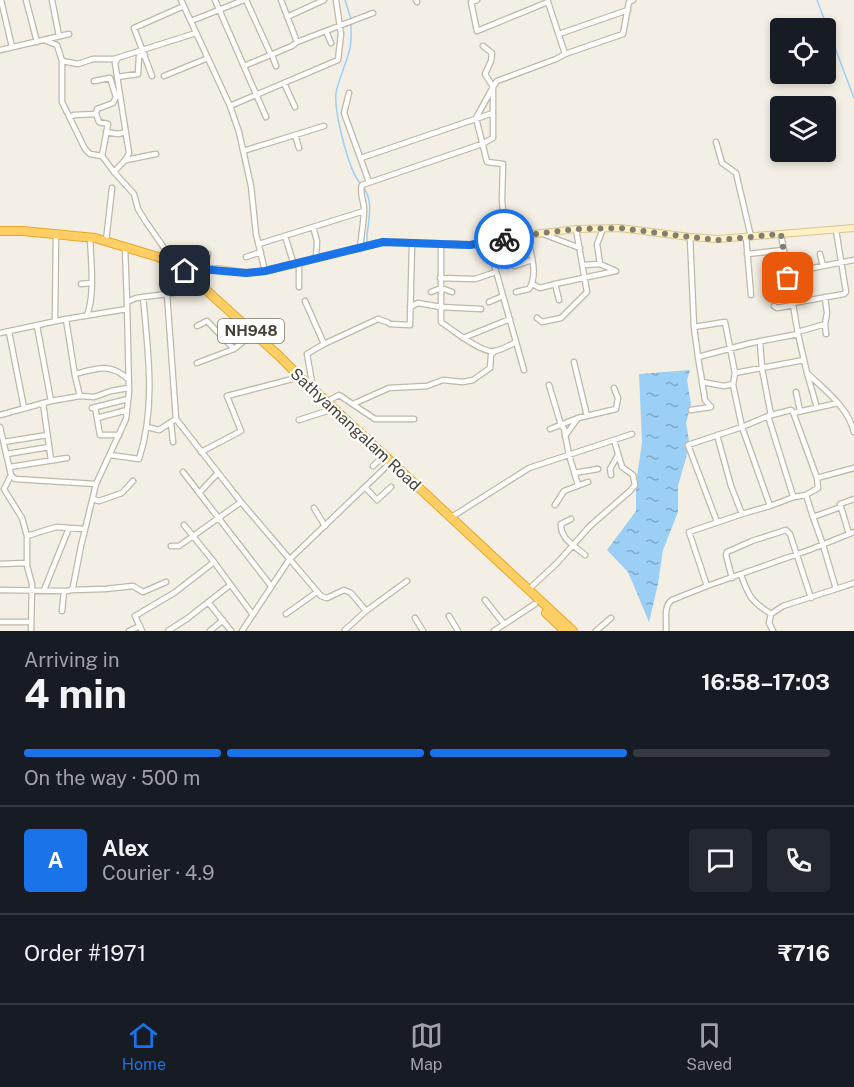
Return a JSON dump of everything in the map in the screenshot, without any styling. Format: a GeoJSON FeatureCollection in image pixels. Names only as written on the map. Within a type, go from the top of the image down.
{"type":"FeatureCollection","features":[{"type":"Feature","properties":{"kind":"highway","name":"Sathyamangalam Road"},"geometry":{"type":"LineString","coordinates":[[0,231],[56,234],[106,241],[158,257],[185,271],[573,631]]}},
{"type":"Feature","properties":{"kind":"highway","name":"Sathyamangalam Road"},"geometry":{"type":"LineString","coordinates":[[453,520],[476,547],[565,631]]}},
{"type":"Feature","properties":{"kind":"street"},"geometry":{"type":"LineString","coordinates":[[1,0],[12,47]]}},
{"type":"Feature","properties":{"kind":"street"},"geometry":{"type":"LineString","coordinates":[[26,0],[37,42]]}},
{"type":"Feature","properties":{"kind":"street"},"geometry":{"type":"LineString","coordinates":[[52,0],[59,36]]}},
{"type":"Feature","properties":{"kind":"street"},"geometry":{"type":"LineString","coordinates":[[181,0],[230,106],[239,132],[251,186],[256,234],[265,271]]}},
{"type":"Feature","properties":{"kind":"street"},"geometry":{"type":"LineString","coordinates":[[215,0],[266,117]]}},
{"type":"Feature","properties":{"kind":"street"},"geometry":{"type":"LineString","coordinates":[[191,21],[245,0],[276,66]]}},
{"type":"Feature","properties":{"kind":"street"},"geometry":{"type":"LineString","coordinates":[[281,0],[297,42]]}},
{"type":"Feature","properties":{"kind":"street"},"geometry":{"type":"LineString","coordinates":[[287,17],[324,0]]}},
{"type":"Feature","properties":{"kind":"street"},"geometry":{"type":"LineString","coordinates":[[230,106],[338,60],[341,25],[336,0]]}},
{"type":"Feature","properties":{"kind":"street"},"geometry":{"type":"LineString","coordinates":[[477,0],[471,3],[477,31],[555,0]]}},
{"type":"Feature","properties":{"kind":"street"},"geometry":{"type":"LineString","coordinates":[[505,239],[501,199],[503,164],[487,162],[476,118],[497,81],[623,34],[629,2],[633,0]]}},
{"type":"Feature","properties":{"kind":"street"},"geometry":{"type":"LineString","coordinates":[[548,1],[565,54]]}},
{"type":"Feature","properties":{"kind":"street"},"geometry":{"type":"LineString","coordinates":[[152,76],[134,28],[184,6]]}},
{"type":"Feature","properties":{"kind":"street"},"geometry":{"type":"LineString","coordinates":[[559,34],[628,10]]}},
{"type":"Feature","properties":{"kind":"street"},"geometry":{"type":"LineString","coordinates":[[244,66],[373,12]]}},
{"type":"Feature","properties":{"kind":"street"},"geometry":{"type":"LineString","coordinates":[[326,31],[331,43]]}},
{"type":"Feature","properties":{"kind":"street"},"geometry":{"type":"LineString","coordinates":[[62,61],[78,64],[93,59],[118,58],[144,52],[196,33]]}},
{"type":"Feature","properties":{"kind":"street"},"geometry":{"type":"LineString","coordinates":[[0,50],[69,34]]}},
{"type":"Feature","properties":{"kind":"street"},"geometry":{"type":"LineString","coordinates":[[44,40],[57,45],[62,61],[62,102],[85,149],[90,154],[102,156],[134,194],[138,209],[176,265],[200,254]]}},
{"type":"Feature","properties":{"kind":"street"},"geometry":{"type":"LineString","coordinates":[[365,247],[361,186],[482,144],[493,138],[493,87],[485,74],[491,62],[492,53],[483,46]]}},
{"type":"Feature","properties":{"kind":"street"},"geometry":{"type":"LineString","coordinates":[[117,77],[138,74],[139,56],[144,52]]}},
{"type":"Feature","properties":{"kind":"street"},"geometry":{"type":"LineString","coordinates":[[114,172],[126,160],[129,153],[115,63],[118,58]]}},
{"type":"Feature","properties":{"kind":"street"},"geometry":{"type":"LineString","coordinates":[[164,76],[208,58]]}},
{"type":"Feature","properties":{"kind":"street"},"geometry":{"type":"LineString","coordinates":[[94,81],[110,78],[116,97],[113,103],[97,109],[99,122],[108,124],[102,156]]}},
{"type":"Feature","properties":{"kind":"street"},"geometry":{"type":"LineString","coordinates":[[284,83],[295,107]]}},
{"type":"Feature","properties":{"kind":"street"},"geometry":{"type":"LineString","coordinates":[[349,93],[344,113],[369,182]]}},
{"type":"Feature","properties":{"kind":"street"},"geometry":{"type":"LineString","coordinates":[[361,158],[493,113]]}},
{"type":"Feature","properties":{"kind":"street"},"geometry":{"type":"LineString","coordinates":[[70,117],[96,114]]}},
{"type":"Feature","properties":{"kind":"street"},"geometry":{"type":"LineString","coordinates":[[243,151],[324,126]]}},
{"type":"Feature","properties":{"kind":"street"},"geometry":{"type":"LineString","coordinates":[[106,132],[118,134],[126,132]]}},
{"type":"Feature","properties":{"kind":"street"},"geometry":{"type":"LineString","coordinates":[[296,135],[299,148]]}},
{"type":"Feature","properties":{"kind":"street"},"geometry":{"type":"LineString","coordinates":[[716,142],[722,163],[736,173],[748,237],[747,254],[751,295]]}},
{"type":"Feature","properties":{"kind":"street"},"geometry":{"type":"LineString","coordinates":[[126,160],[156,154]]}},
{"type":"Feature","properties":{"kind":"street"},"geometry":{"type":"LineString","coordinates":[[106,241],[112,188]]}},
{"type":"Feature","properties":{"kind":"street"},"geometry":{"type":"LineString","coordinates":[[259,244],[364,211]]}},
{"type":"Feature","properties":{"kind":"street"},"geometry":{"type":"LineString","coordinates":[[314,227],[317,241],[316,259]]}},
{"type":"Feature","properties":{"kind":"street"},"geometry":{"type":"LineString","coordinates":[[185,271],[204,269],[246,273],[265,271],[383,242],[470,245],[576,229],[620,228],[718,240],[854,228]]}},
{"type":"Feature","properties":{"kind":"street"},"geometry":{"type":"LineString","coordinates":[[537,318],[542,322],[561,318],[587,292],[576,229]]}},
{"type":"Feature","properties":{"kind":"street"},"geometry":{"type":"LineString","coordinates":[[600,264],[597,244],[603,229]]}},
{"type":"Feature","properties":{"kind":"street"},"geometry":{"type":"LineString","coordinates":[[774,306],[777,308],[846,292],[836,230]]}},
{"type":"Feature","properties":{"kind":"street"},"geometry":{"type":"LineString","coordinates":[[540,233],[579,248]]}},
{"type":"Feature","properties":{"kind":"street"},"geometry":{"type":"LineString","coordinates":[[55,321],[56,234]]}},
{"type":"Feature","properties":{"kind":"street"},"geometry":{"type":"LineString","coordinates":[[781,234],[798,333],[817,408]]}},
{"type":"Feature","properties":{"kind":"street"},"geometry":{"type":"LineString","coordinates":[[516,292],[529,289],[532,285],[534,272],[527,235]]}},
{"type":"Feature","properties":{"kind":"street"},"geometry":{"type":"LineString","coordinates":[[285,236],[297,264],[299,286]]}},
{"type":"Feature","properties":{"kind":"street"},"geometry":{"type":"LineString","coordinates":[[690,237],[694,327],[705,400],[711,407],[692,410]]}},
{"type":"Feature","properties":{"kind":"street"},"geometry":{"type":"LineString","coordinates":[[87,315],[91,283],[90,238]]}},
{"type":"Feature","properties":{"kind":"street"},"geometry":{"type":"LineString","coordinates":[[488,243],[524,370]]}},
{"type":"Feature","properties":{"kind":"street"},"geometry":{"type":"LineString","coordinates":[[313,390],[307,354],[378,319],[390,324],[410,325],[412,244]]}},
{"type":"Feature","properties":{"kind":"street"},"geometry":{"type":"LineString","coordinates":[[441,244],[441,322],[488,351],[495,351],[516,342]]}},
{"type":"Feature","properties":{"kind":"street"},"geometry":{"type":"LineString","coordinates":[[71,590],[96,484],[126,419],[128,379],[125,246]]}},
{"type":"Feature","properties":{"kind":"street"},"geometry":{"type":"LineString","coordinates":[[747,254],[784,250]]}},
{"type":"Feature","properties":{"kind":"street"},"geometry":{"type":"LineString","coordinates":[[246,257],[261,252]]}},
{"type":"Feature","properties":{"kind":"street"},"geometry":{"type":"LineString","coordinates":[[204,269],[208,254]]}},
{"type":"Feature","properties":{"kind":"street"},"geometry":{"type":"LineString","coordinates":[[820,254],[823,266]]}},
{"type":"Feature","properties":{"kind":"street"},"geometry":{"type":"LineString","coordinates":[[514,266],[532,260]]}},
{"type":"Feature","properties":{"kind":"street"},"geometry":{"type":"LineString","coordinates":[[787,273],[854,260]]}},
{"type":"Feature","properties":{"kind":"street"},"geometry":{"type":"LineString","coordinates":[[532,285],[540,288],[616,271],[600,264],[582,265]]}},
{"type":"Feature","properties":{"kind":"street"},"geometry":{"type":"LineString","coordinates":[[440,278],[475,279],[496,272]]}},
{"type":"Feature","properties":{"kind":"street"},"geometry":{"type":"LineString","coordinates":[[81,284],[91,283]]}},
{"type":"Feature","properties":{"kind":"street"},"geometry":{"type":"LineString","coordinates":[[555,284],[559,300]]}},
{"type":"Feature","properties":{"kind":"street"},"geometry":{"type":"LineString","coordinates":[[127,302],[143,297],[204,288]]}},
{"type":"Feature","properties":{"kind":"street"},"geometry":{"type":"LineString","coordinates":[[431,292],[441,288],[452,292]]}},
{"type":"Feature","properties":{"kind":"street"},"geometry":{"type":"LineString","coordinates":[[167,294],[173,442]]}},
{"type":"Feature","properties":{"kind":"street"},"geometry":{"type":"LineString","coordinates":[[110,455],[138,459],[145,442],[149,372],[143,297]]}},
{"type":"Feature","properties":{"kind":"street"},"geometry":{"type":"LineString","coordinates":[[489,302],[503,297]]}},
{"type":"Feature","properties":{"kind":"street"},"geometry":{"type":"LineString","coordinates":[[825,297],[826,334]]}},
{"type":"Feature","properties":{"kind":"street"},"geometry":{"type":"LineString","coordinates":[[305,301],[324,344]]}},
{"type":"Feature","properties":{"kind":"street"},"geometry":{"type":"LineString","coordinates":[[410,307],[418,303],[441,307],[481,309]]}},
{"type":"Feature","properties":{"kind":"street"},"geometry":{"type":"LineString","coordinates":[[0,333],[126,309]]}},
{"type":"Feature","properties":{"kind":"street"},"geometry":{"type":"LineString","coordinates":[[66,319],[80,396]]}},
{"type":"Feature","properties":{"kind":"street"},"geometry":{"type":"LineString","coordinates":[[464,338],[510,319]]}},
{"type":"Feature","properties":{"kind":"street"},"geometry":{"type":"LineString","coordinates":[[196,326],[207,321],[234,349]]}},
{"type":"Feature","properties":{"kind":"street"},"geometry":{"type":"LineString","coordinates":[[694,327],[725,322],[735,373],[733,384],[742,427],[770,506]]}},
{"type":"Feature","properties":{"kind":"street"},"geometry":{"type":"LineString","coordinates":[[698,357],[798,333],[825,324]]}},
{"type":"Feature","properties":{"kind":"street"},"geometry":{"type":"LineString","coordinates":[[37,326],[51,401]]}},
{"type":"Feature","properties":{"kind":"street"},"geometry":{"type":"LineString","coordinates":[[9,332],[24,408]]}},
{"type":"Feature","properties":{"kind":"street"},"geometry":{"type":"LineString","coordinates":[[197,363],[234,349],[254,333]]}},
{"type":"Feature","properties":{"kind":"street"},"geometry":{"type":"LineString","coordinates":[[760,341],[769,415],[794,497]]}},
{"type":"Feature","properties":{"kind":"street"},"geometry":{"type":"LineString","coordinates":[[353,404],[389,388],[428,386],[443,380],[463,382],[473,380],[490,368],[491,355],[495,351]]}},
{"type":"Feature","properties":{"kind":"street"},"geometry":{"type":"LineString","coordinates":[[735,373],[804,360]]}},
{"type":"Feature","properties":{"kind":"street"},"geometry":{"type":"LineString","coordinates":[[574,362],[587,416]]}},
{"type":"Feature","properties":{"kind":"street"},"geometry":{"type":"LineString","coordinates":[[75,375],[103,367],[120,372],[128,379]]}},
{"type":"Feature","properties":{"kind":"street"},"geometry":{"type":"LineString","coordinates":[[807,373],[838,403],[852,422],[854,432]]}},
{"type":"Feature","properties":{"kind":"street"},"geometry":{"type":"LineString","coordinates":[[201,452],[242,431],[227,396],[300,377]]}},
{"type":"Feature","properties":{"kind":"street"},"geometry":{"type":"LineString","coordinates":[[702,382],[724,386],[733,384]]}},
{"type":"Feature","properties":{"kind":"street"},"geometry":{"type":"LineString","coordinates":[[549,385],[564,429],[578,485]]}},
{"type":"Feature","properties":{"kind":"street"},"geometry":{"type":"LineString","coordinates":[[0,415],[51,401],[80,396],[94,397],[128,388]]}},
{"type":"Feature","properties":{"kind":"street"},"geometry":{"type":"LineString","coordinates":[[550,429],[578,418],[616,409],[618,398],[614,388]]}},
{"type":"Feature","properties":{"kind":"street"},"geometry":{"type":"LineString","coordinates":[[796,392],[800,411]]}},
{"type":"Feature","properties":{"kind":"street"},"geometry":{"type":"LineString","coordinates":[[326,402],[339,395],[375,419],[414,419]]}},
{"type":"Feature","properties":{"kind":"street"},"geometry":{"type":"LineString","coordinates":[[119,435],[100,435],[94,407],[128,399]]}},
{"type":"Feature","properties":{"kind":"street"},"geometry":{"type":"LineString","coordinates":[[43,403],[51,460]]}},
{"type":"Feature","properties":{"kind":"street"},"geometry":{"type":"LineString","coordinates":[[717,522],[688,445],[742,427],[769,415],[838,403]]}},
{"type":"Feature","properties":{"kind":"street"},"geometry":{"type":"LineString","coordinates":[[299,420],[333,408]]}},
{"type":"Feature","properties":{"kind":"street"},"geometry":{"type":"LineString","coordinates":[[97,418],[127,410]]}},
{"type":"Feature","properties":{"kind":"street"},"geometry":{"type":"LineString","coordinates":[[707,586],[689,532],[806,495],[818,488],[817,478],[793,412]]}},
{"type":"Feature","properties":{"kind":"street"},"geometry":{"type":"LineString","coordinates":[[565,436],[578,418]]}},
{"type":"Feature","properties":{"kind":"street"},"geometry":{"type":"LineString","coordinates":[[147,426],[159,430],[173,421]]}},
{"type":"Feature","properties":{"kind":"street"},"geometry":{"type":"LineString","coordinates":[[173,421],[321,596],[327,598],[344,590],[351,594],[366,611]]}},
{"type":"Feature","properties":{"kind":"street"},"geometry":{"type":"LineString","coordinates":[[0,427],[11,475],[4,489],[22,518],[27,536],[27,563],[32,584],[31,631]]}},
{"type":"Feature","properties":{"kind":"street"},"geometry":{"type":"LineString","coordinates":[[453,520],[529,468],[632,434]]}},
{"type":"Feature","properties":{"kind":"street"},"geometry":{"type":"LineString","coordinates":[[4,442],[47,435]]}},
{"type":"Feature","properties":{"kind":"street"},"geometry":{"type":"LineString","coordinates":[[717,435],[731,486],[742,514]]}},
{"type":"Feature","properties":{"kind":"street"},"geometry":{"type":"LineString","coordinates":[[528,590],[557,563],[590,526],[635,485],[633,475],[622,467],[614,440]]}},
{"type":"Feature","properties":{"kind":"street"},"geometry":{"type":"LineString","coordinates":[[7,454],[49,447]]}},
{"type":"Feature","properties":{"kind":"street"},"geometry":{"type":"LineString","coordinates":[[611,475],[610,469],[618,455]]}},
{"type":"Feature","properties":{"kind":"street"},"geometry":{"type":"LineString","coordinates":[[373,466],[384,456]]}},
{"type":"Feature","properties":{"kind":"street"},"geometry":{"type":"LineString","coordinates":[[10,467],[67,458]]}},
{"type":"Feature","properties":{"kind":"street"},"geometry":{"type":"LineString","coordinates":[[243,630],[289,560],[391,462]]}},
{"type":"Feature","properties":{"kind":"street"},"geometry":{"type":"LineString","coordinates":[[817,478],[854,468]]}},
{"type":"Feature","properties":{"kind":"street"},"geometry":{"type":"LineString","coordinates":[[574,473],[598,469]]}},
{"type":"Feature","properties":{"kind":"street"},"geometry":{"type":"LineString","coordinates":[[183,472],[271,586]]}},
{"type":"Feature","properties":{"kind":"street"},"geometry":{"type":"LineString","coordinates":[[199,493],[218,473]]}},
{"type":"Feature","properties":{"kind":"street"},"geometry":{"type":"LineString","coordinates":[[11,475],[15,479],[96,484]]}},
{"type":"Feature","properties":{"kind":"street"},"geometry":{"type":"LineString","coordinates":[[93,499],[99,501],[122,493],[133,481]]}},
{"type":"Feature","properties":{"kind":"street"},"geometry":{"type":"LineString","coordinates":[[555,505],[564,491],[588,482]]}},
{"type":"Feature","properties":{"kind":"street"},"geometry":{"type":"LineString","coordinates":[[365,487],[377,501],[391,487]]}},
{"type":"Feature","properties":{"kind":"street"},"geometry":{"type":"LineString","coordinates":[[806,495],[836,589]]}},
{"type":"Feature","properties":{"kind":"street"},"geometry":{"type":"LineString","coordinates":[[666,631],[668,603],[680,596],[851,533],[840,504],[854,499]]}},
{"type":"Feature","properties":{"kind":"street"},"geometry":{"type":"LineString","coordinates":[[171,546],[179,546],[241,502]]}},
{"type":"Feature","properties":{"kind":"street"},"geometry":{"type":"LineString","coordinates":[[813,517],[841,507]]}},
{"type":"Feature","properties":{"kind":"street"},"geometry":{"type":"LineString","coordinates":[[314,508],[325,526]]}},
{"type":"Feature","properties":{"kind":"street"},"geometry":{"type":"LineString","coordinates":[[571,519],[561,524],[560,528],[564,538],[585,555]]}},
{"type":"Feature","properties":{"kind":"street"},"geometry":{"type":"LineString","coordinates":[[184,525],[252,615]]}},
{"type":"Feature","properties":{"kind":"street"},"geometry":{"type":"LineString","coordinates":[[27,536],[56,527],[85,529]]}},
{"type":"Feature","properties":{"kind":"street"},"geometry":{"type":"LineString","coordinates":[[44,590],[69,528]]}},
{"type":"Feature","properties":{"kind":"street"},"geometry":{"type":"LineString","coordinates":[[732,578],[726,553],[752,541],[786,530],[811,598]]}},
{"type":"Feature","properties":{"kind":"street"},"geometry":{"type":"LineString","coordinates":[[129,631],[141,629],[135,616],[174,593],[214,562]]}},
{"type":"Feature","properties":{"kind":"street"},"geometry":{"type":"LineString","coordinates":[[0,564],[27,563]]}},
{"type":"Feature","properties":{"kind":"street"},"geometry":{"type":"LineString","coordinates":[[741,574],[748,594],[771,614]]}},
{"type":"Feature","properties":{"kind":"street"},"geometry":{"type":"LineString","coordinates":[[345,630],[366,611],[407,581]]}},
{"type":"Feature","properties":{"kind":"street"},"geometry":{"type":"LineString","coordinates":[[0,590],[64,591],[133,586],[143,592],[166,582]]}},
{"type":"Feature","properties":{"kind":"street"},"geometry":{"type":"LineString","coordinates":[[773,631],[770,623],[771,614],[783,606],[854,583]]}},
{"type":"Feature","properties":{"kind":"street"},"geometry":{"type":"LineString","coordinates":[[168,631],[230,585]]}},
{"type":"Feature","properties":{"kind":"street"},"geometry":{"type":"LineString","coordinates":[[62,611],[64,591]]}},
{"type":"Feature","properties":{"kind":"street"},"geometry":{"type":"LineString","coordinates":[[286,614],[317,592]]}},
{"type":"Feature","properties":{"kind":"street"},"geometry":{"type":"LineString","coordinates":[[486,600],[504,624]]}},
{"type":"Feature","properties":{"kind":"street"},"geometry":{"type":"LineString","coordinates":[[208,602],[231,631]]}},
{"type":"Feature","properties":{"kind":"street"},"geometry":{"type":"LineString","coordinates":[[494,631],[536,604]]}},
{"type":"Feature","properties":{"kind":"street"},"geometry":{"type":"LineString","coordinates":[[449,616],[458,631]]}},
{"type":"Feature","properties":{"kind":"street"},"geometry":{"type":"LineString","coordinates":[[415,618],[423,631]]}},
{"type":"Feature","properties":{"kind":"street"},"geometry":{"type":"LineString","coordinates":[[596,631],[611,618]]}},
{"type":"Feature","properties":{"kind":"street"},"geometry":{"type":"LineString","coordinates":[[210,631],[223,620]]}},
{"type":"Feature","properties":{"kind":"street"},"geometry":{"type":"LineString","coordinates":[[0,621],[30,622]]}},
{"type":"Feature","properties":{"kind":"water"},"geometry":{"type":"Polygon","coordinates":[[[690,370],[687,380],[691,404],[686,423],[689,441],[678,486],[678,512],[663,550],[649,622],[628,572],[607,550],[636,511],[636,485],[642,442],[639,374],[690,370]]]}},
{"type":"Feature","properties":{"kind":"waterway"},"geometry":{"type":"LineString","coordinates":[[345,0],[351,19]]}},
{"type":"Feature","properties":{"kind":"waterway"},"geometry":{"type":"LineString","coordinates":[[817,0],[854,98]]}},
{"type":"Feature","properties":{"kind":"waterway"},"geometry":{"type":"LineString","coordinates":[[351,24],[350,49],[337,88],[336,101],[347,153],[355,176],[360,183]]}},
{"type":"Feature","properties":{"kind":"waterway"},"geometry":{"type":"LineString","coordinates":[[363,187],[370,207],[367,243]]}},
{"type":"Feature","properties":{"kind":"way so far"},"geometry":{"type":"LineString","coordinates":[[504,239],[576,229],[620,228],[718,240],[781,234],[788,278]]}},
{"type":"Feature","properties":{"kind":"route"},"geometry":{"type":"LineString","coordinates":[[185,271],[219,269],[246,273],[265,271],[383,242],[470,245],[504,239]]}}]}
